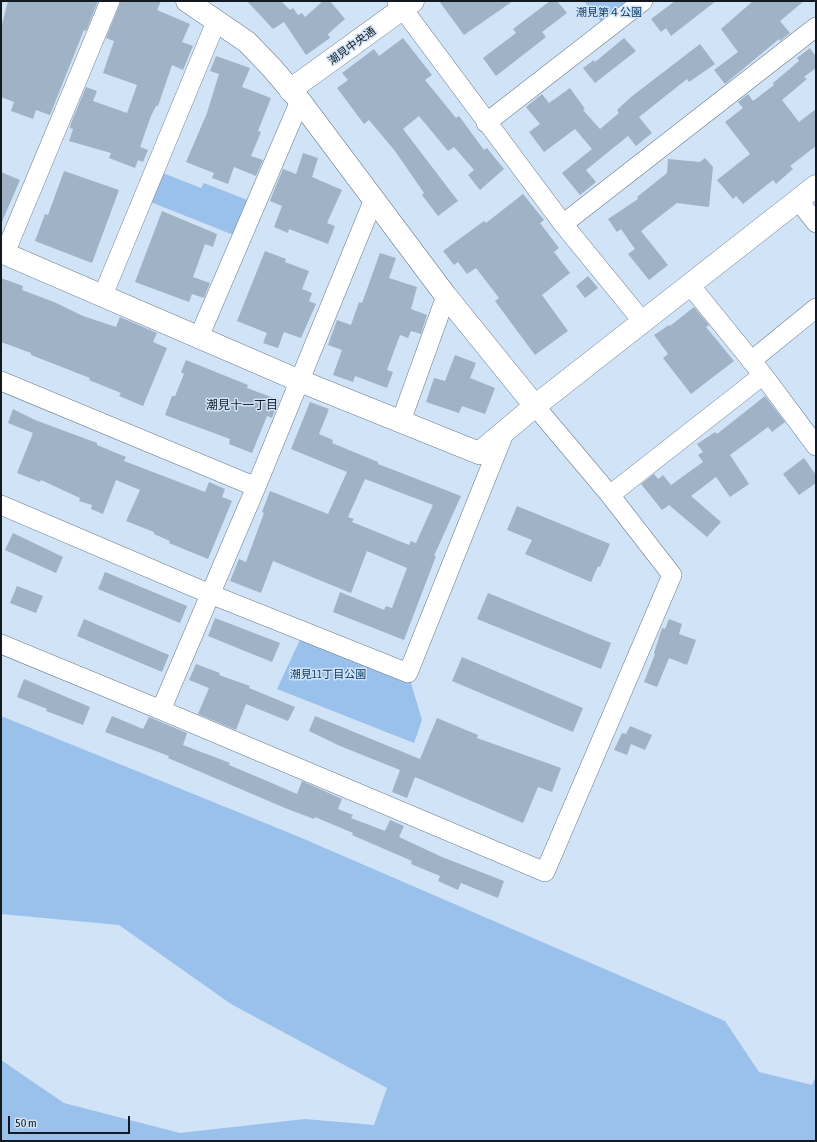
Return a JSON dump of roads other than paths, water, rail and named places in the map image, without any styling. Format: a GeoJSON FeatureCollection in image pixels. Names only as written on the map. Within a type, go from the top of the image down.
{"type":"FeatureCollection","features":[{"type":"Feature","properties":{"kind":"street"},"geometry":{"type":"LineString","coordinates":[[110,1],[3,253],[300,381],[479,453],[535,406],[816,186]]}},
{"type":"Feature","properties":{"kind":"street"},"geometry":{"type":"LineString","coordinates":[[1,644],[545,872],[672,575],[610,495],[535,406],[446,296],[295,95],[247,42],[187,1]]}},
{"type":"Feature","properties":{"kind":"street"},"geometry":{"type":"LineString","coordinates":[[486,123],[643,1]]}},
{"type":"Feature","properties":{"kind":"street"},"geometry":{"type":"LineString","coordinates":[[404,4],[486,123],[563,224],[643,322]]}},
{"type":"Feature","properties":{"kind":"street","name":"潮見中央通"},"geometry":{"type":"LineString","coordinates":[[295,95],[404,4]]}},
{"type":"Feature","properties":{"kind":"street"},"geometry":{"type":"LineString","coordinates":[[103,295],[216,22]]}},
{"type":"Feature","properties":{"kind":"street"},"geometry":{"type":"LineString","coordinates":[[563,224],[816,27]]}},
{"type":"Feature","properties":{"kind":"street"},"geometry":{"type":"LineString","coordinates":[[199,337],[295,95]]}},
{"type":"Feature","properties":{"kind":"street"},"geometry":{"type":"LineString","coordinates":[[161,710],[256,487],[374,199]]}},
{"type":"Feature","properties":{"kind":"street"},"geometry":{"type":"LineString","coordinates":[[798,200],[816,223]]}},
{"type":"Feature","properties":{"kind":"street"},"geometry":{"type":"LineString","coordinates":[[690,285],[757,368],[816,446]]}},
{"type":"Feature","properties":{"kind":"street"},"geometry":{"type":"LineString","coordinates":[[401,421],[446,296]]}},
{"type":"Feature","properties":{"kind":"street"},"geometry":{"type":"LineString","coordinates":[[610,495],[757,368],[816,308]]}},
{"type":"Feature","properties":{"kind":"street"},"geometry":{"type":"LineString","coordinates":[[1,381],[256,487]]}},
{"type":"Feature","properties":{"kind":"street"},"geometry":{"type":"LineString","coordinates":[[1,505],[210,594],[408,673],[505,431]]}},
{"type":"Feature","properties":{"kind":"district","name":"潮見十一丁目"},"geometry":{"type":"Point","coordinates":[242,405]}},
{"type":"Feature","properties":{"kind":"park label","name":"潮見第４公園"},"geometry":{"type":"Point","coordinates":[609,13]}},
{"type":"Feature","properties":{"kind":"park label","name":"潮見11丁目公園"},"geometry":{"type":"Point","coordinates":[328,675]}}]}
